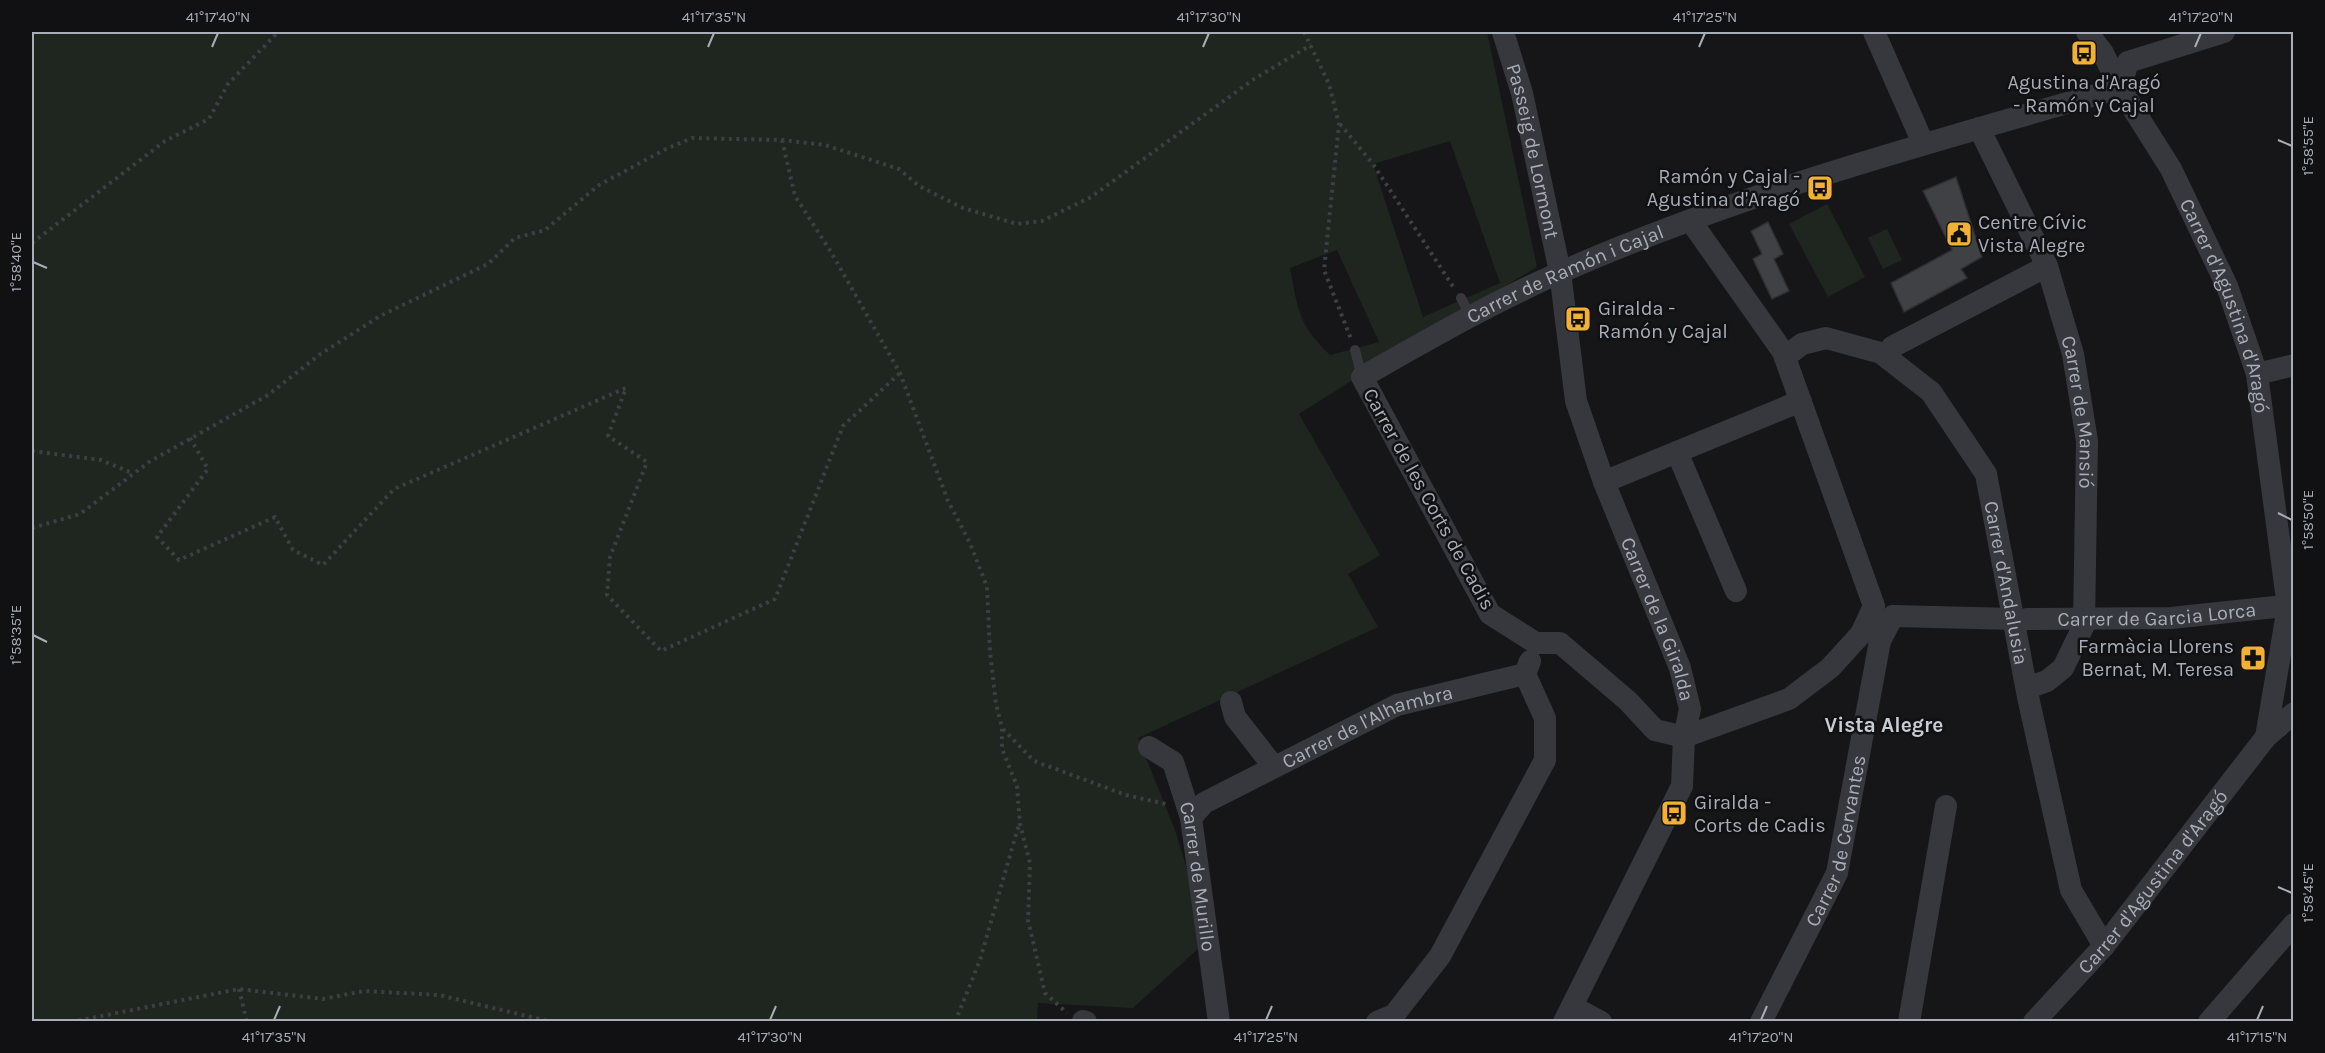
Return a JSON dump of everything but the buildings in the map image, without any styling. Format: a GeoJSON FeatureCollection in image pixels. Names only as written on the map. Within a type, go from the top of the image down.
{"type":"FeatureCollection","features":[{"type":"Feature","properties":{"kind":"street","name":"Passeig de Lormont"},"geometry":{"type":"LineString","coordinates":[[1503,32],[1522,93],[1560,272]]}},
{"type":"Feature","properties":{"kind":"street"},"geometry":{"type":"LineString","coordinates":[[1874,32],[1923,143]]}},
{"type":"Feature","properties":{"kind":"street","name":"Carrer d'Agustina d'Aragó"},"geometry":{"type":"LineString","coordinates":[[2087,32],[2103,53],[2120,88],[2171,169],[2227,286],[2257,374],[2291,606],[2285,681],[2266,737]]}},
{"type":"Feature","properties":{"kind":"street"},"geometry":{"type":"LineString","coordinates":[[2120,88],[2128,62],[2224,32]]}},
{"type":"Feature","properties":{"kind":"street","name":"Carrer de Ramón i Cajal"},"geometry":{"type":"LineString","coordinates":[[1362,377],[1466,307],[1690,220],[1821,174],[2120,88]]}},
{"type":"Feature","properties":{"kind":"street","name":"Carrer de Mansió"},"geometry":{"type":"LineString","coordinates":[[1979,128],[2047,266],[2073,354],[2087,441],[2084,625],[2063,668],[2047,681],[2027,688]]}},
{"type":"Feature","properties":{"kind":"street"},"geometry":{"type":"LineString","coordinates":[[1684,737],[1789,699],[1830,668],[1883,611],[1785,357],[1690,220]]}},
{"type":"Feature","properties":{"kind":"street"},"geometry":{"type":"LineString","coordinates":[[1892,347],[2047,266]]}},
{"type":"Feature","properties":{"kind":"street","name":"Carrer de la Giralda"},"geometry":{"type":"LineString","coordinates":[[1560,272],[1576,400],[1604,482],[1680,668],[1690,709],[1684,737],[1682,786],[1569,1014]]}},
{"type":"Feature","properties":{"kind":"street","name":"Carrer d'Andalusia"},"geometry":{"type":"LineString","coordinates":[[1785,357],[1802,344],[1826,338],[1881,353],[1930,392],[1986,474],[2021,619],[2027,688],[2071,890],[2104,946]]}},
{"type":"Feature","properties":{"kind":"street"},"geometry":{"type":"LineString","coordinates":[[2257,374],[2294,365]]}},
{"type":"Feature","properties":{"kind":"street","name":"Carrer de les Corts de Cadis"},"geometry":{"type":"LineString","coordinates":[[1362,377],[1490,614],[1536,643],[1560,643],[1628,701],[1655,730],[1684,737]]}},
{"type":"Feature","properties":{"kind":"street"},"geometry":{"type":"LineString","coordinates":[[1604,482],[1801,401]]}},
{"type":"Feature","properties":{"kind":"street"},"geometry":{"type":"LineString","coordinates":[[1677,452],[1736,591]]}},
{"type":"Feature","properties":{"kind":"street","name":"Carrer de Garcia Lorca"},"geometry":{"type":"LineString","coordinates":[[1883,611],[2021,619],[2171,618],[2291,606]]}},
{"type":"Feature","properties":{"kind":"street","name":"Carrer de Cervantes"},"geometry":{"type":"LineString","coordinates":[[1761,1022],[1837,873],[1880,641],[1883,611]]}},
{"type":"Feature","properties":{"kind":"street"},"geometry":{"type":"LineString","coordinates":[[1377,1022],[1394,1015],[1440,956],[1545,760],[1545,718],[1526,674],[1536,643]]}},
{"type":"Feature","properties":{"kind":"street","name":"Carrer de l'Alhambra"},"geometry":{"type":"LineString","coordinates":[[1190,813],[1204,803],[1397,705],[1526,674]]}},
{"type":"Feature","properties":{"kind":"street"},"geometry":{"type":"LineString","coordinates":[[1231,702],[1235,717],[1274,767]]}},
{"type":"Feature","properties":{"kind":"street","name":"Carrer d'Agustina d'Aragó"},"geometry":{"type":"LineString","coordinates":[[2034,1022],[2104,946],[2266,737],[2294,713]]}},
{"type":"Feature","properties":{"kind":"street","name":"Carrer de Murillo"},"geometry":{"type":"LineString","coordinates":[[1149,747],[1173,762],[1190,813],[1219,1022]]}},
{"type":"Feature","properties":{"kind":"street"},"geometry":{"type":"LineString","coordinates":[[1909,1022],[1946,806]]}},
{"type":"Feature","properties":{"kind":"street"},"geometry":{"type":"LineString","coordinates":[[2209,1022],[2294,924]]}},
{"type":"Feature","properties":{"kind":"street"},"geometry":{"type":"LineString","coordinates":[[1569,1014],[1601,1022]]}},
{"type":"Feature","properties":{"kind":"lane"},"geometry":{"type":"LineString","coordinates":[[1355,350],[1362,377]]}},
{"type":"Feature","properties":{"kind":"path"},"geometry":{"type":"LineString","coordinates":[[32,243],[165,141],[209,119],[228,84],[278,32]]}},
{"type":"Feature","properties":{"kind":"path"},"geometry":{"type":"LineString","coordinates":[[1304,32],[1329,84],[1339,124],[1324,270],[1355,350]]}},
{"type":"Feature","properties":{"kind":"path"},"geometry":{"type":"LineString","coordinates":[[32,528],[80,514],[133,474],[190,438],[268,395],[319,356],[380,316],[488,264],[515,238],[545,230],[599,185],[666,149],[692,138],[782,140],[825,145],[899,169],[919,186],[963,208],[1017,224],[1042,221],[1091,197],[1254,79],[1311,45]]}},
{"type":"Feature","properties":{"kind":"path"},"geometry":{"type":"LineString","coordinates":[[1339,124],[1373,164],[1466,307]]}},
{"type":"Feature","properties":{"kind":"path"},"geometry":{"type":"LineString","coordinates":[[782,140],[795,196],[831,252],[900,373],[948,501],[970,543],[987,587],[990,652],[996,704],[1002,728],[1002,749],[1017,786],[1020,824],[1030,863],[1028,920],[1045,993],[1063,1012],[1084,1021]]}},
{"type":"Feature","properties":{"kind":"path"},"geometry":{"type":"LineString","coordinates":[[190,438],[208,469],[157,537],[179,560],[275,517],[293,550],[322,565],[394,489],[626,388],[608,436],[647,462],[610,557],[607,595],[661,651],[775,600],[843,426],[900,373]]}},
{"type":"Feature","properties":{"kind":"path"},"geometry":{"type":"LineString","coordinates":[[32,451],[101,460],[133,474]]}},
{"type":"Feature","properties":{"kind":"path"},"geometry":{"type":"LineString","coordinates":[[1002,728],[1034,761],[1126,795],[1190,813]]}},
{"type":"Feature","properties":{"kind":"path"},"geometry":{"type":"LineString","coordinates":[[955,1022],[980,960],[1020,824]]}},
{"type":"Feature","properties":{"kind":"path"},"geometry":{"type":"LineString","coordinates":[[239,989],[247,1022]]}},
{"type":"Feature","properties":{"kind":"path"},"geometry":{"type":"LineString","coordinates":[[71,1022],[239,989],[323,999],[364,992],[439,995],[552,1022]]}},
{"type":"Feature","properties":{"kind":"shaded area"},"geometry":{"type":"Polygon","coordinates":[[[32,32],[1487,32],[1537,267],[1299,414],[1380,555],[1348,574],[1378,627],[1138,738],[1175,830],[1190,879],[1199,948],[1133,1008],[1038,1003],[1037,1022],[32,1021],[32,32]],[[1450,141],[1373,164],[1423,317],[1500,283],[1450,141]],[[1337,250],[1290,268],[1295,295],[1305,325],[1330,355],[1379,342],[1337,250]]]}},
{"type":"Feature","properties":{"kind":"shaded area"},"geometry":{"type":"Polygon","coordinates":[[[1827,204],[1865,277],[1828,297],[1789,224],[1827,204]]]}},
{"type":"Feature","properties":{"kind":"shaded area"},"geometry":{"type":"Polygon","coordinates":[[[1887,229],[1902,260],[1883,269],[1868,238],[1887,229]]]}},
{"type":"Feature","properties":{"kind":"place","name":"Agustina d'Aragó - Ramón y Cajal"},"geometry":{"type":"Point","coordinates":[2084,53]}},
{"type":"Feature","properties":{"kind":"place","name":"Ramón y Cajal - Agustina d'Aragó"},"geometry":{"type":"Point","coordinates":[1820,188]}},
{"type":"Feature","properties":{"kind":"place","name":"Centre Cívic Vista Alegre"},"geometry":{"type":"Point","coordinates":[1959,234]}},
{"type":"Feature","properties":{"kind":"place","name":"Giralda - Ramón y Cajal"},"geometry":{"type":"Point","coordinates":[1578,319]}},
{"type":"Feature","properties":{"kind":"place","name":"Farmàcia Llorens Bernat, M. Teresa"},"geometry":{"type":"Point","coordinates":[2253,658]}},
{"type":"Feature","properties":{"kind":"place","name":"Giralda - Corts de Cadis"},"geometry":{"type":"Point","coordinates":[1674,813]}},
{"type":"Feature","properties":{"kind":"district","name":"Vista Alegre"},"geometry":{"type":"Point","coordinates":[1884,725]}}]}
